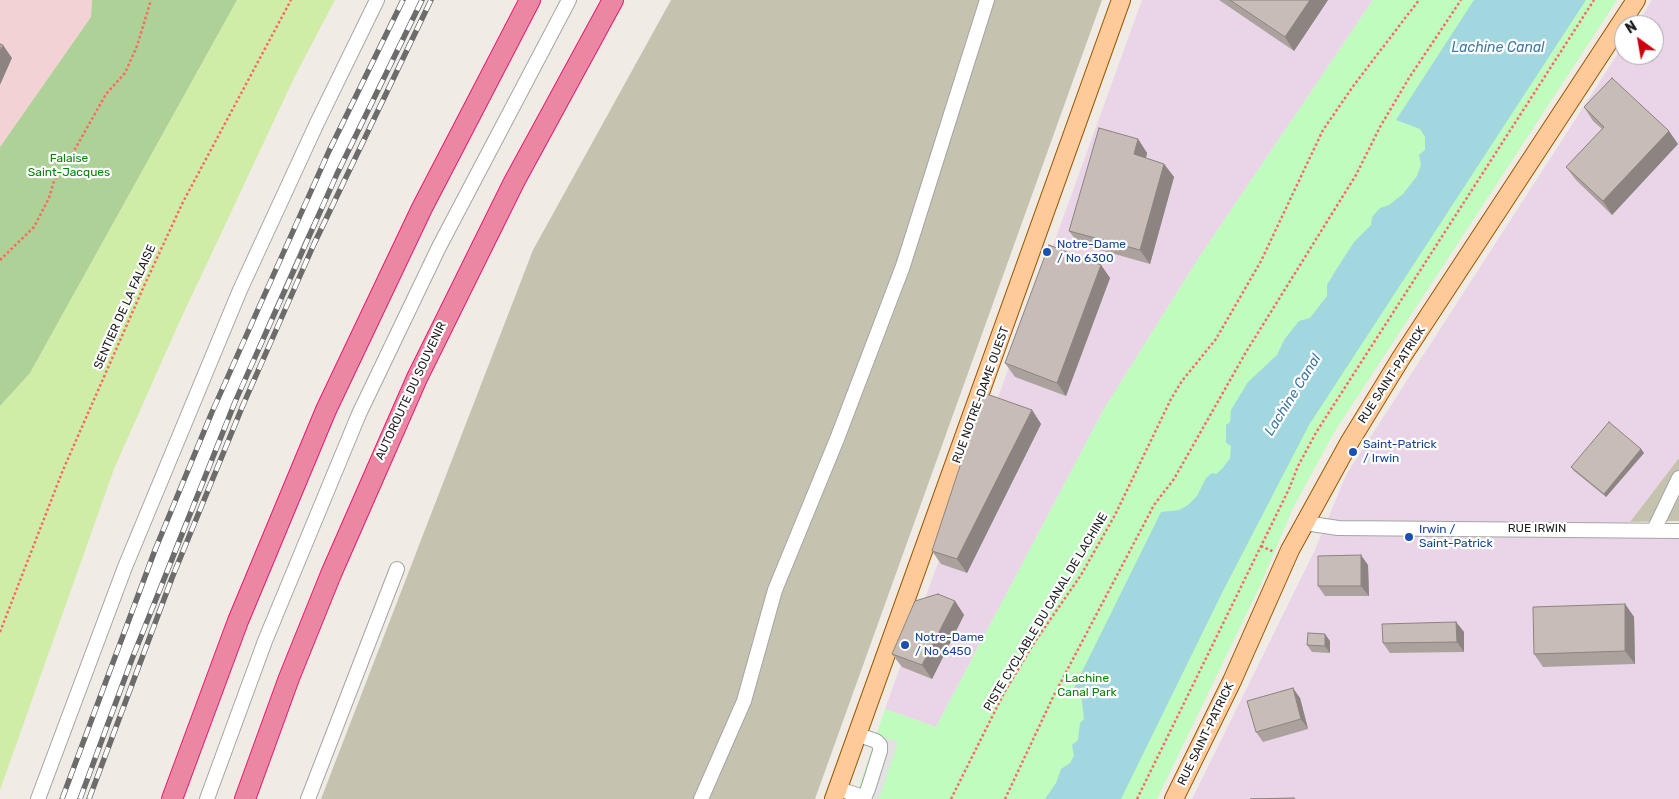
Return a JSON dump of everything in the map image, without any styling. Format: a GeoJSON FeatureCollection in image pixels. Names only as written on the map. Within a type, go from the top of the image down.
{"type":"FeatureCollection","features":[{"type":"Feature","properties":{"kind":"highway"},"geometry":{"type":"LineString","coordinates":[[172,799],[260,567],[342,375],[422,208],[530,0]]}},
{"type":"Feature","properties":{"kind":"highway","name":"AUTOROUTE DU SOUVENIR"},"geometry":{"type":"LineString","coordinates":[[245,799],[330,574],[417,378],[514,182],[613,0]]}},
{"type":"Feature","properties":{"kind":"main road","name":"RUE NOTRE-DAME OUEST"},"geometry":{"type":"LineString","coordinates":[[837,796],[1121,0]]}},
{"type":"Feature","properties":{"kind":"main road","name":"RUE SAINT-PATRICK"},"geometry":{"type":"LineString","coordinates":[[1174,799],[1232,681],[1305,523],[1349,443],[1385,384],[1636,0]]}},
{"type":"Feature","properties":{"kind":"street"},"geometry":{"type":"LineString","coordinates":[[38,799],[125,567],[218,343],[313,131],[377,0]]}},
{"type":"Feature","properties":{"kind":"street"},"geometry":{"type":"LineString","coordinates":[[72,799],[110,691],[171,535],[255,333],[299,234],[412,0]]}},
{"type":"Feature","properties":{"kind":"street"},"geometry":{"type":"LineString","coordinates":[[207,799],[280,604],[360,414],[439,247],[569,0]]}},
{"type":"Feature","properties":{"kind":"street"},"geometry":{"type":"LineString","coordinates":[[700,799],[744,702],[776,590],[837,439],[902,266],[987,0]]}},
{"type":"Feature","properties":{"kind":"street"},"geometry":{"type":"LineString","coordinates":[[1654,530],[1679,478]]}},
{"type":"Feature","properties":{"kind":"street","name":"RUE IRWIN"},"geometry":{"type":"LineString","coordinates":[[1305,523],[1338,528],[1679,531]]}},
{"type":"Feature","properties":{"kind":"street"},"geometry":{"type":"LineString","coordinates":[[308,799],[397,569]]}},
{"type":"Feature","properties":{"kind":"street"},"geometry":{"type":"LineString","coordinates":[[837,796],[864,796],[868,789],[880,751],[880,745],[876,741],[858,735]]}},
{"type":"Feature","properties":{"kind":"path"},"geometry":{"type":"LineString","coordinates":[[0,260],[34,227],[49,198],[54,181],[70,158],[102,101],[125,73],[136,46],[150,0]]}},
{"type":"Feature","properties":{"kind":"path","name":"SENTIER DE LA FALAISE"},"geometry":{"type":"LineString","coordinates":[[0,632],[63,470],[144,286],[187,193],[291,0]]}},
{"type":"Feature","properties":{"kind":"path","name":"PISTE CYCLABLE DU CANAL DE LACHINE"},"geometry":{"type":"LineString","coordinates":[[951,799],[1005,691],[1034,643],[1081,574],[1115,515],[1171,399],[1182,381],[1216,339],[1247,285],[1277,229],[1323,130],[1354,85],[1419,0]]}},
{"type":"Feature","properties":{"kind":"path"},"geometry":{"type":"LineString","coordinates":[[1005,799],[1053,697],[1154,505],[1174,479],[1246,352],[1356,175],[1380,127],[1409,78],[1461,0]]}},
{"type":"Feature","properties":{"kind":"path"},"geometry":{"type":"LineString","coordinates":[[1137,799],[1289,489],[1298,466],[1317,431],[1594,0]]}},
{"type":"Feature","properties":{"kind":"path"},"geometry":{"type":"LineString","coordinates":[[1260,546],[1275,552]]}},
{"type":"Feature","properties":{"kind":"shaded area"},"geometry":{"type":"Polygon","coordinates":[[[0,0],[92,0],[91,17],[0,147],[0,0]]]}},
{"type":"Feature","properties":{"kind":"shaded area"},"geometry":{"type":"Polygon","coordinates":[[[671,0],[1102,0],[815,799],[321,799],[533,250],[671,0]]]}},
{"type":"Feature","properties":{"kind":"shaded area"},"geometry":{"type":"Polygon","coordinates":[[[1142,0],[1373,0],[1200,256],[1104,409],[936,727],[885,709],[1142,0]]]}},
{"type":"Feature","properties":{"kind":"shaded area"},"geometry":{"type":"Polygon","coordinates":[[[1652,0],[1679,0],[1679,458],[1630,522],[1620,529],[1679,531],[1679,799],[1192,799],[1315,550],[1346,475],[1614,60],[1614,65],[1664,65],[1664,15],[1642,15],[1652,0]]]}},
{"type":"Feature","properties":{"kind":"shaded area"},"geometry":{"type":"Polygon","coordinates":[[[1679,458],[1679,521],[1630,522],[1679,458]]]}},
{"type":"Feature","properties":{"kind":"shaded area"},"geometry":{"type":"Polygon","coordinates":[[[886,738],[898,742],[879,799],[867,799],[880,745],[886,738]]]}},
{"type":"Feature","properties":{"kind":"green space","name":"Falaise Saint-Jacques"},"geometry":{"type":"Polygon","coordinates":[[[92,0],[237,0],[30,373],[0,406],[0,147],[91,17],[92,0]]]}},
{"type":"Feature","properties":{"kind":"green space"},"geometry":{"type":"Polygon","coordinates":[[[237,0],[335,0],[295,76],[178,325],[114,469],[0,790],[0,406],[30,373],[237,0]]]}},
{"type":"Feature","properties":{"kind":"green space","name":"Lachine Canal Park"},"geometry":{"type":"Polygon","coordinates":[[[1373,0],[1617,0],[1335,431],[1293,508],[1260,586],[1157,799],[855,799],[885,709],[936,727],[1104,409],[1200,256],[1373,0]]]}},
{"type":"Feature","properties":{"kind":"water","name":"Lachine Canal"},"geometry":{"type":"Polygon","coordinates":[[[1474,0],[1586,0],[1309,425],[1222,593],[1121,799],[1045,799],[1056,783],[1061,769],[1070,763],[1074,756],[1072,745],[1078,740],[1080,723],[1084,719],[1081,693],[1073,690],[1161,512],[1179,510],[1188,505],[1197,496],[1206,478],[1222,469],[1230,458],[1231,446],[1226,443],[1226,425],[1230,422],[1231,410],[1248,382],[1277,355],[1284,340],[1299,321],[1310,318],[1327,296],[1327,285],[1354,242],[1371,225],[1372,217],[1380,208],[1389,205],[1403,194],[1417,176],[1421,165],[1419,155],[1425,150],[1425,137],[1420,129],[1396,120],[1474,0]]]}},
{"type":"Feature","properties":{"kind":"building"},"geometry":{"type":"Polygon","coordinates":[[[1230,0],[1310,0],[1285,37],[1230,0]]]}},
{"type":"Feature","properties":{"kind":"building"},"geometry":{"type":"Polygon","coordinates":[[[1612,78],[1669,131],[1603,201],[1566,167],[1604,127],[1584,107],[1612,78]]]}},
{"type":"Feature","properties":{"kind":"building"},"geometry":{"type":"Polygon","coordinates":[[[1099,128],[1138,139],[1134,154],[1164,164],[1140,250],[1069,231],[1099,128]]]}},
{"type":"Feature","properties":{"kind":"building"},"geometry":{"type":"Polygon","coordinates":[[[1049,245],[1101,265],[1057,383],[1005,363],[1049,245]]]}},
{"type":"Feature","properties":{"kind":"building"},"geometry":{"type":"Polygon","coordinates":[[[984,393],[1032,410],[957,559],[932,551],[984,393]]]}},
{"type":"Feature","properties":{"kind":"building"},"geometry":{"type":"Polygon","coordinates":[[[1609,422],[1641,449],[1604,494],[1571,467],[1609,422]]]}},
{"type":"Feature","properties":{"kind":"building"},"geometry":{"type":"Polygon","coordinates":[[[1361,555],[1361,586],[1318,586],[1318,556],[1361,555]]]}},
{"type":"Feature","properties":{"kind":"building"},"geometry":{"type":"Polygon","coordinates":[[[938,594],[955,601],[922,665],[892,654],[915,601],[938,594]]]}},
{"type":"Feature","properties":{"kind":"building"},"geometry":{"type":"Polygon","coordinates":[[[1625,604],[1625,651],[1534,654],[1533,607],[1625,604]]]}},
{"type":"Feature","properties":{"kind":"building"},"geometry":{"type":"Polygon","coordinates":[[[1456,622],[1457,642],[1383,643],[1382,624],[1456,622]]]}},
{"type":"Feature","properties":{"kind":"building"},"geometry":{"type":"Polygon","coordinates":[[[1308,633],[1325,634],[1325,646],[1307,645],[1308,633]]]}},
{"type":"Feature","properties":{"kind":"building"},"geometry":{"type":"Polygon","coordinates":[[[1293,688],[1301,719],[1256,732],[1247,701],[1293,688]]]}},
{"type":"Feature","properties":{"kind":"building"},"geometry":{"type":"Polygon","coordinates":[[[1294,798],[1294,799],[1250,799],[1294,798]]]}},
{"type":"Feature","properties":{"kind":"railway"},"geometry":{"type":"LineString","coordinates":[[62,799],[155,550],[212,412],[329,151],[403,0]]}},
{"type":"Feature","properties":{"kind":"railway"},"geometry":{"type":"LineString","coordinates":[[80,799],[132,659],[235,402],[337,174],[422,0]]}},
{"type":"Feature","properties":{"kind":"railway"},"geometry":{"type":"LineString","coordinates":[[89,799],[172,578],[243,405],[314,244],[431,0]]}},
{"type":"Feature","properties":{"kind":"place","name":"Notre-Dame / No 6300"},"geometry":{"type":"Point","coordinates":[1047,252]}},
{"type":"Feature","properties":{"kind":"place","name":"Saint-Patrick / Irwin"},"geometry":{"type":"Point","coordinates":[1353,452]}},
{"type":"Feature","properties":{"kind":"place","name":"Irwin / Saint-Patrick"},"geometry":{"type":"Point","coordinates":[1409,537]}},
{"type":"Feature","properties":{"kind":"place","name":"Notre-Dame / No 6450"},"geometry":{"type":"Point","coordinates":[905,645]}}]}
